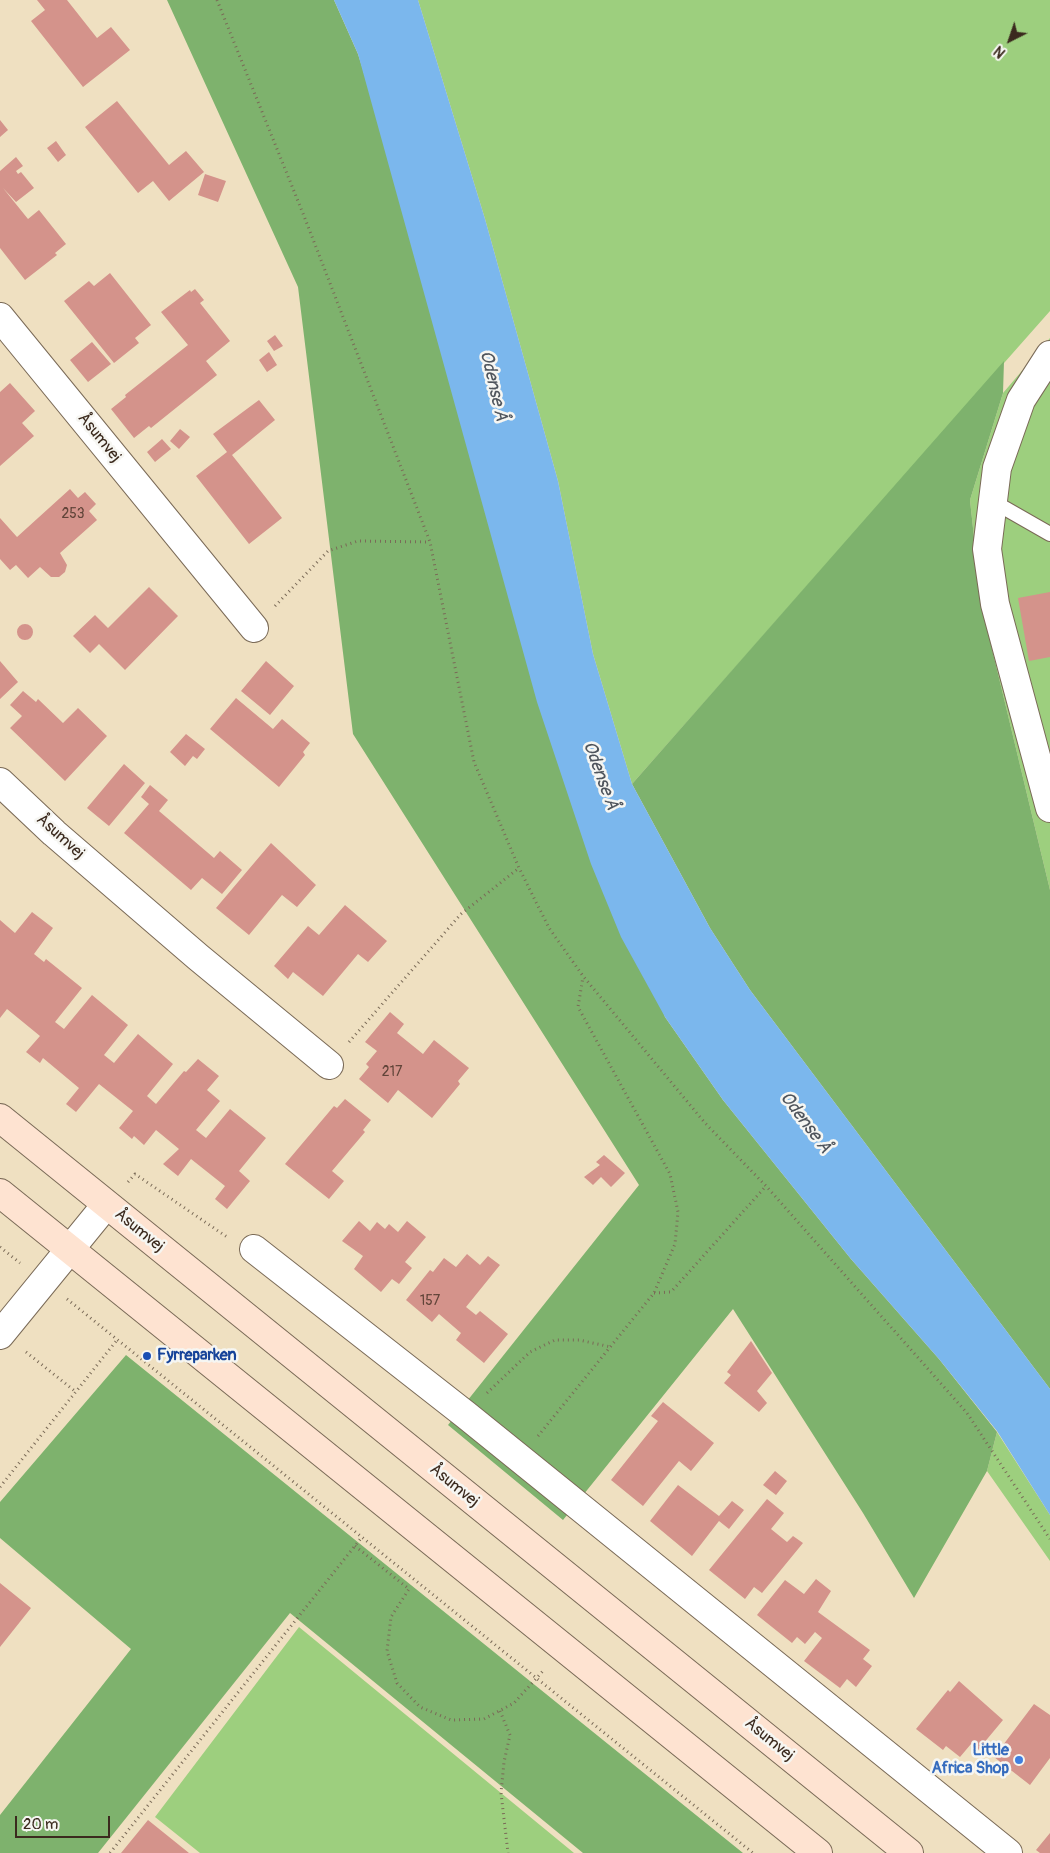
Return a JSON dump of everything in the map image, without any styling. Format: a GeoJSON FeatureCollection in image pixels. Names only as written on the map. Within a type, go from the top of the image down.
{"type":"FeatureCollection","features":[{"type":"Feature","properties":{"kind":"street","name":"Åsumvej"},"geometry":{"type":"LineString","coordinates":[[0,317],[254,628]]}},
{"type":"Feature","properties":{"kind":"street"},"geometry":{"type":"LineString","coordinates":[[1050,355],[1021,400],[997,468],[987,549],[995,604],[1050,808]]}},
{"type":"Feature","properties":{"kind":"street","name":"Åsumvej"},"geometry":{"type":"LineString","coordinates":[[0,782],[54,833],[198,958],[329,1065]]}},
{"type":"Feature","properties":{"kind":"street","name":"Åsumvej"},"geometry":{"type":"LineString","coordinates":[[0,1118],[909,1853]]}},
{"type":"Feature","properties":{"kind":"street"},"geometry":{"type":"LineString","coordinates":[[0,1193],[818,1853]]}},
{"type":"Feature","properties":{"kind":"street"},"geometry":{"type":"LineString","coordinates":[[1,1334],[106,1205]]}},
{"type":"Feature","properties":{"kind":"street"},"geometry":{"type":"LineString","coordinates":[[254,1249],[466,1415],[1008,1853]]}},
{"type":"Feature","properties":{"kind":"lane"},"geometry":{"type":"LineString","coordinates":[[994,502],[1050,534]]}},
{"type":"Feature","properties":{"kind":"path"},"geometry":{"type":"LineString","coordinates":[[217,0],[304,216],[430,542],[474,762],[519,868],[549,928],[583,976],[705,1123],[766,1186],[967,1413],[1050,1539]]}},
{"type":"Feature","properties":{"kind":"path"},"geometry":{"type":"LineString","coordinates":[[254,628],[328,551],[358,540],[430,542]]}},
{"type":"Feature","properties":{"kind":"path"},"geometry":{"type":"LineString","coordinates":[[329,1065],[462,914],[519,868]]}},
{"type":"Feature","properties":{"kind":"path"},"geometry":{"type":"LineString","coordinates":[[533,1444],[654,1293],[675,1244],[678,1212],[670,1174],[578,1007],[583,976]]}},
{"type":"Feature","properties":{"kind":"path"},"geometry":{"type":"LineString","coordinates":[[106,1205],[135,1174],[236,1244],[254,1249]]}},
{"type":"Feature","properties":{"kind":"path"},"geometry":{"type":"LineString","coordinates":[[654,1293],[671,1292],[766,1186]]}},
{"type":"Feature","properties":{"kind":"path"},"geometry":{"type":"LineString","coordinates":[[0,1246],[753,1853]]}},
{"type":"Feature","properties":{"kind":"path"},"geometry":{"type":"LineString","coordinates":[[1,1334],[76,1392]]}},
{"type":"Feature","properties":{"kind":"path"},"geometry":{"type":"LineString","coordinates":[[0,1487],[117,1340]]}},
{"type":"Feature","properties":{"kind":"path"},"geometry":{"type":"LineString","coordinates":[[466,1415],[507,1371],[530,1352],[555,1340],[579,1340],[611,1346]]}},
{"type":"Feature","properties":{"kind":"path"},"geometry":{"type":"LineString","coordinates":[[110,1853],[362,1537]]}},
{"type":"Feature","properties":{"kind":"path"},"geometry":{"type":"LineString","coordinates":[[354,1546],[409,1589],[391,1617],[387,1650],[397,1683],[420,1707],[451,1720],[484,1719],[514,1704],[563,1647]]}},
{"type":"Feature","properties":{"kind":"path"},"geometry":{"type":"LineString","coordinates":[[500,1711],[510,1734],[504,1762],[501,1793],[508,1853]]}},
{"type":"Feature","properties":{"kind":"green space"},"geometry":{"type":"Polygon","coordinates":[[[167,0],[334,0],[358,54],[665,1017],[723,1100],[851,1259],[939,1359],[997,1432],[987,1471],[914,1598],[863,1513],[733,1309],[563,1520],[448,1425],[639,1185],[353,734],[298,287],[167,0]]]}},
{"type":"Feature","properties":{"kind":"green space"},"geometry":{"type":"Polygon","coordinates":[[[418,0],[1050,0],[1050,311],[632,784],[593,654],[558,481],[485,219],[418,0]]]}},
{"type":"Feature","properties":{"kind":"green space"},"geometry":{"type":"Polygon","coordinates":[[[1050,338],[1050,890],[981,603],[970,500],[1003,393],[1050,338]]]}},
{"type":"Feature","properties":{"kind":"green space"},"geometry":{"type":"Polygon","coordinates":[[[1004,361],[1003,393],[970,500],[981,603],[1050,890],[1050,1389],[750,990],[710,928],[632,784],[1004,361]]]}},
{"type":"Feature","properties":{"kind":"green space"},"geometry":{"type":"Polygon","coordinates":[[[126,1355],[743,1853],[583,1853],[290,1613],[98,1853],[0,1853],[0,1815],[131,1649],[0,1538],[0,1502],[126,1355]]]}},
{"type":"Feature","properties":{"kind":"green space"},"geometry":{"type":"Polygon","coordinates":[[[997,1432],[1050,1515],[1050,1561],[987,1471],[997,1432]]]}},
{"type":"Feature","properties":{"kind":"green space"},"geometry":{"type":"Polygon","coordinates":[[[299,1627],[574,1853],[200,1853],[155,1817],[299,1627]]]}},
{"type":"Feature","properties":{"kind":"water","name":"Odense Å"},"geometry":{"type":"Polygon","coordinates":[[[334,0],[418,0],[485,219],[558,481],[593,654],[632,784],[710,928],[750,990],[1050,1389],[1050,1515],[997,1431],[939,1359],[851,1259],[723,1100],[665,1017],[621,937],[591,864],[537,702],[358,54],[334,0]]]}},
{"type":"Feature","properties":{"kind":"building"},"geometry":{"type":"Polygon","coordinates":[[[37,0],[67,0],[97,38],[111,27],[130,50],[83,87],[31,21],[45,10],[37,0]]]}},
{"type":"Feature","properties":{"kind":"building"},"geometry":{"type":"Polygon","coordinates":[[[117,101],[169,165],[186,151],[204,172],[169,201],[153,181],[138,193],[85,127],[117,101]]]}},
{"type":"Feature","properties":{"kind":"building"},"geometry":{"type":"Polygon","coordinates":[[[0,120],[8,130],[0,137],[0,120]]]}},
{"type":"Feature","properties":{"kind":"building"},"geometry":{"type":"Polygon","coordinates":[[[56,141],[66,155],[58,162],[47,148],[56,141]]]}},
{"type":"Feature","properties":{"kind":"building"},"geometry":{"type":"Polygon","coordinates":[[[16,157],[23,166],[16,171],[18,174],[21,172],[34,188],[16,202],[3,188],[28,219],[39,210],[66,244],[55,253],[57,255],[25,280],[0,248],[0,171],[16,157]]]}},
{"type":"Feature","properties":{"kind":"building"},"geometry":{"type":"Polygon","coordinates":[[[205,174],[226,181],[218,202],[198,195],[205,174]]]}},
{"type":"Feature","properties":{"kind":"building"},"geometry":{"type":"Polygon","coordinates":[[[110,273],[151,325],[135,338],[139,343],[114,363],[64,301],[89,281],[94,286],[110,273]]]}},
{"type":"Feature","properties":{"kind":"building"},"geometry":{"type":"Polygon","coordinates":[[[195,289],[204,300],[200,303],[230,341],[206,361],[217,375],[151,428],[149,426],[134,438],[111,409],[126,397],[125,395],[188,345],[161,312],[190,290],[191,292],[195,289]]]}},
{"type":"Feature","properties":{"kind":"building"},"geometry":{"type":"Polygon","coordinates":[[[275,335],[283,346],[274,351],[267,341],[275,335]]]}},
{"type":"Feature","properties":{"kind":"building"},"geometry":{"type":"Polygon","coordinates":[[[92,342],[111,364],[88,382],[70,360],[92,342]]]}},
{"type":"Feature","properties":{"kind":"building"},"geometry":{"type":"Polygon","coordinates":[[[269,352],[277,365],[267,372],[259,360],[269,352]]]}},
{"type":"Feature","properties":{"kind":"building"},"geometry":{"type":"Polygon","coordinates":[[[10,383],[35,411],[22,423],[34,436],[0,466],[0,392],[10,383]]]}},
{"type":"Feature","properties":{"kind":"building"},"geometry":{"type":"Polygon","coordinates":[[[259,400],[275,420],[232,455],[282,518],[249,544],[196,476],[227,452],[213,434],[259,400]]]}},
{"type":"Feature","properties":{"kind":"building"},"geometry":{"type":"Polygon","coordinates":[[[180,429],[190,437],[179,449],[170,441],[180,429]]]}},
{"type":"Feature","properties":{"kind":"building"},"geometry":{"type":"Polygon","coordinates":[[[162,439],[171,449],[155,462],[147,452],[162,439]]]}},
{"type":"Feature","properties":{"kind":"building"},"geometry":{"type":"Polygon","coordinates":[[[70,489],[78,498],[85,492],[96,504],[89,511],[97,520],[60,553],[67,565],[65,572],[59,577],[51,577],[40,567],[28,578],[16,565],[10,570],[0,559],[0,518],[17,537],[70,489]]]}},
{"type":"Feature","properties":{"kind":"building"},"geometry":{"type":"Polygon","coordinates":[[[149,587],[178,616],[125,670],[99,644],[90,653],[73,636],[95,615],[108,628],[149,587]]]}},
{"type":"Feature","properties":{"kind":"building"},"geometry":{"type":"Polygon","coordinates":[[[1050,592],[1050,657],[1029,661],[1018,598],[1050,592]]]}},
{"type":"Feature","properties":{"kind":"building"},"geometry":{"type":"Polygon","coordinates":[[[22,624],[28,624],[33,629],[31,638],[22,640],[17,635],[17,629],[22,624]]]}},
{"type":"Feature","properties":{"kind":"building"},"geometry":{"type":"Polygon","coordinates":[[[0,661],[18,682],[0,699],[0,661]]]}},
{"type":"Feature","properties":{"kind":"building"},"geometry":{"type":"Polygon","coordinates":[[[266,661],[294,686],[270,715],[241,691],[266,661]]]}},
{"type":"Feature","properties":{"kind":"building"},"geometry":{"type":"Polygon","coordinates":[[[23,691],[36,702],[38,699],[63,723],[78,708],[107,736],[65,781],[10,728],[22,716],[10,705],[23,691]]]}},
{"type":"Feature","properties":{"kind":"building"},"geometry":{"type":"Polygon","coordinates":[[[236,698],[273,729],[282,719],[310,743],[303,752],[305,755],[279,787],[210,729],[236,698]]]}},
{"type":"Feature","properties":{"kind":"building"},"geometry":{"type":"Polygon","coordinates":[[[186,734],[205,749],[197,759],[193,756],[185,766],[170,752],[186,734]]]}},
{"type":"Feature","properties":{"kind":"building"},"geometry":{"type":"Polygon","coordinates":[[[124,764],[145,783],[109,826],[87,808],[124,764]]]}},
{"type":"Feature","properties":{"kind":"building"},"geometry":{"type":"Polygon","coordinates":[[[150,785],[168,800],[159,811],[214,858],[220,851],[242,870],[222,894],[202,878],[191,890],[124,833],[149,804],[141,797],[150,785]]]}},
{"type":"Feature","properties":{"kind":"building"},"geometry":{"type":"Polygon","coordinates":[[[271,843],[316,885],[297,907],[282,895],[249,935],[216,908],[271,843]]]}},
{"type":"Feature","properties":{"kind":"building"},"geometry":{"type":"Polygon","coordinates":[[[345,905],[387,941],[368,962],[358,954],[323,996],[293,972],[288,979],[274,966],[308,926],[319,935],[345,905]]]}},
{"type":"Feature","properties":{"kind":"building"},"geometry":{"type":"Polygon","coordinates":[[[32,912],[53,928],[34,954],[44,962],[46,959],[82,988],[55,1022],[64,1029],[92,995],[128,1025],[104,1055],[114,1063],[138,1034],[173,1064],[147,1096],[156,1104],[184,1071],[186,1072],[198,1059],[219,1076],[207,1090],[220,1101],[196,1130],[206,1138],[230,1109],[266,1138],[239,1171],[250,1181],[227,1209],[215,1199],[225,1186],[191,1159],[178,1176],[163,1164],[179,1149],[156,1130],[144,1145],[134,1136],[132,1139],[119,1128],[133,1111],[99,1084],[76,1112],[66,1104],[79,1088],[43,1058],[40,1063],[26,1052],[40,1036],[7,1009],[0,1018],[0,920],[15,933],[32,912]]]}},
{"type":"Feature","properties":{"kind":"building"},"geometry":{"type":"Polygon","coordinates":[[[390,1012],[404,1024],[397,1033],[423,1054],[434,1040],[469,1068],[458,1081],[460,1084],[432,1118],[398,1090],[388,1103],[359,1079],[369,1067],[366,1064],[377,1051],[365,1042],[390,1012]]]}},
{"type":"Feature","properties":{"kind":"building"},"geometry":{"type":"Polygon","coordinates":[[[345,1099],[371,1120],[363,1130],[365,1132],[332,1171],[344,1181],[329,1199],[285,1164],[334,1106],[337,1108],[345,1099]]]}},
{"type":"Feature","properties":{"kind":"building"},"geometry":{"type":"Polygon","coordinates":[[[604,1155],[625,1173],[611,1187],[601,1177],[593,1185],[584,1177],[600,1165],[596,1162],[604,1155]]]}},
{"type":"Feature","properties":{"kind":"building"},"geometry":{"type":"Polygon","coordinates":[[[359,1221],[370,1231],[377,1222],[385,1229],[389,1224],[398,1232],[407,1221],[426,1237],[405,1262],[412,1268],[399,1284],[392,1279],[381,1292],[354,1269],[363,1256],[342,1241],[359,1221]]]}},
{"type":"Feature","properties":{"kind":"building"},"geometry":{"type":"Polygon","coordinates":[[[467,1254],[480,1265],[488,1256],[500,1265],[466,1307],[476,1315],[480,1311],[508,1334],[484,1363],[456,1340],[461,1333],[439,1314],[432,1322],[406,1300],[430,1270],[433,1272],[444,1258],[456,1267],[467,1254]]]}},
{"type":"Feature","properties":{"kind":"building"},"geometry":{"type":"Polygon","coordinates":[[[751,1341],[772,1373],[757,1391],[767,1403],[759,1412],[724,1383],[731,1375],[727,1372],[751,1341]]]}},
{"type":"Feature","properties":{"kind":"building"},"geometry":{"type":"Polygon","coordinates":[[[663,1402],[714,1443],[691,1471],[679,1461],[643,1506],[611,1480],[658,1421],[651,1416],[663,1402]]]}},
{"type":"Feature","properties":{"kind":"building"},"geometry":{"type":"Polygon","coordinates":[[[775,1471],[787,1481],[776,1495],[763,1485],[775,1471]]]}},
{"type":"Feature","properties":{"kind":"building"},"geometry":{"type":"Polygon","coordinates":[[[678,1485],[719,1516],[732,1501],[744,1510],[729,1529],[719,1521],[692,1556],[650,1521],[678,1485]]]}},
{"type":"Feature","properties":{"kind":"building"},"geometry":{"type":"Polygon","coordinates":[[[767,1499],[784,1513],[771,1529],[787,1542],[793,1536],[803,1543],[762,1593],[754,1587],[745,1599],[709,1570],[767,1499]]]}},
{"type":"Feature","properties":{"kind":"building"},"geometry":{"type":"Polygon","coordinates":[[[816,1579],[831,1591],[818,1612],[870,1650],[863,1659],[872,1666],[856,1687],[847,1679],[840,1688],[804,1661],[822,1638],[815,1632],[805,1644],[797,1637],[792,1643],[757,1615],[785,1580],[804,1594],[816,1579]]]}},
{"type":"Feature","properties":{"kind":"building"},"geometry":{"type":"Polygon","coordinates":[[[0,1583],[31,1608],[0,1647],[0,1583]]]}},
{"type":"Feature","properties":{"kind":"building"},"geometry":{"type":"Polygon","coordinates":[[[959,1681],[1003,1720],[978,1750],[971,1744],[960,1757],[946,1746],[943,1750],[916,1729],[948,1690],[950,1692],[959,1681]]]}},
{"type":"Feature","properties":{"kind":"building"},"geometry":{"type":"Polygon","coordinates":[[[1034,1704],[1050,1715],[1050,1758],[1030,1785],[994,1757],[1034,1704]]]}},
{"type":"Feature","properties":{"kind":"building"},"geometry":{"type":"Polygon","coordinates":[[[148,1820],[189,1853],[121,1853],[148,1820]]]}},
{"type":"Feature","properties":{"kind":"building"},"geometry":{"type":"Polygon","coordinates":[[[1050,1833],[1050,1853],[1040,1853],[1036,1850],[1050,1833]]]}},
{"type":"Feature","properties":{"kind":"place","name":"Fyrreparken"},"geometry":{"type":"Point","coordinates":[147,1356]}},
{"type":"Feature","properties":{"kind":"place","name":"Little Africa Shop"},"geometry":{"type":"Point","coordinates":[1019,1760]}}]}
